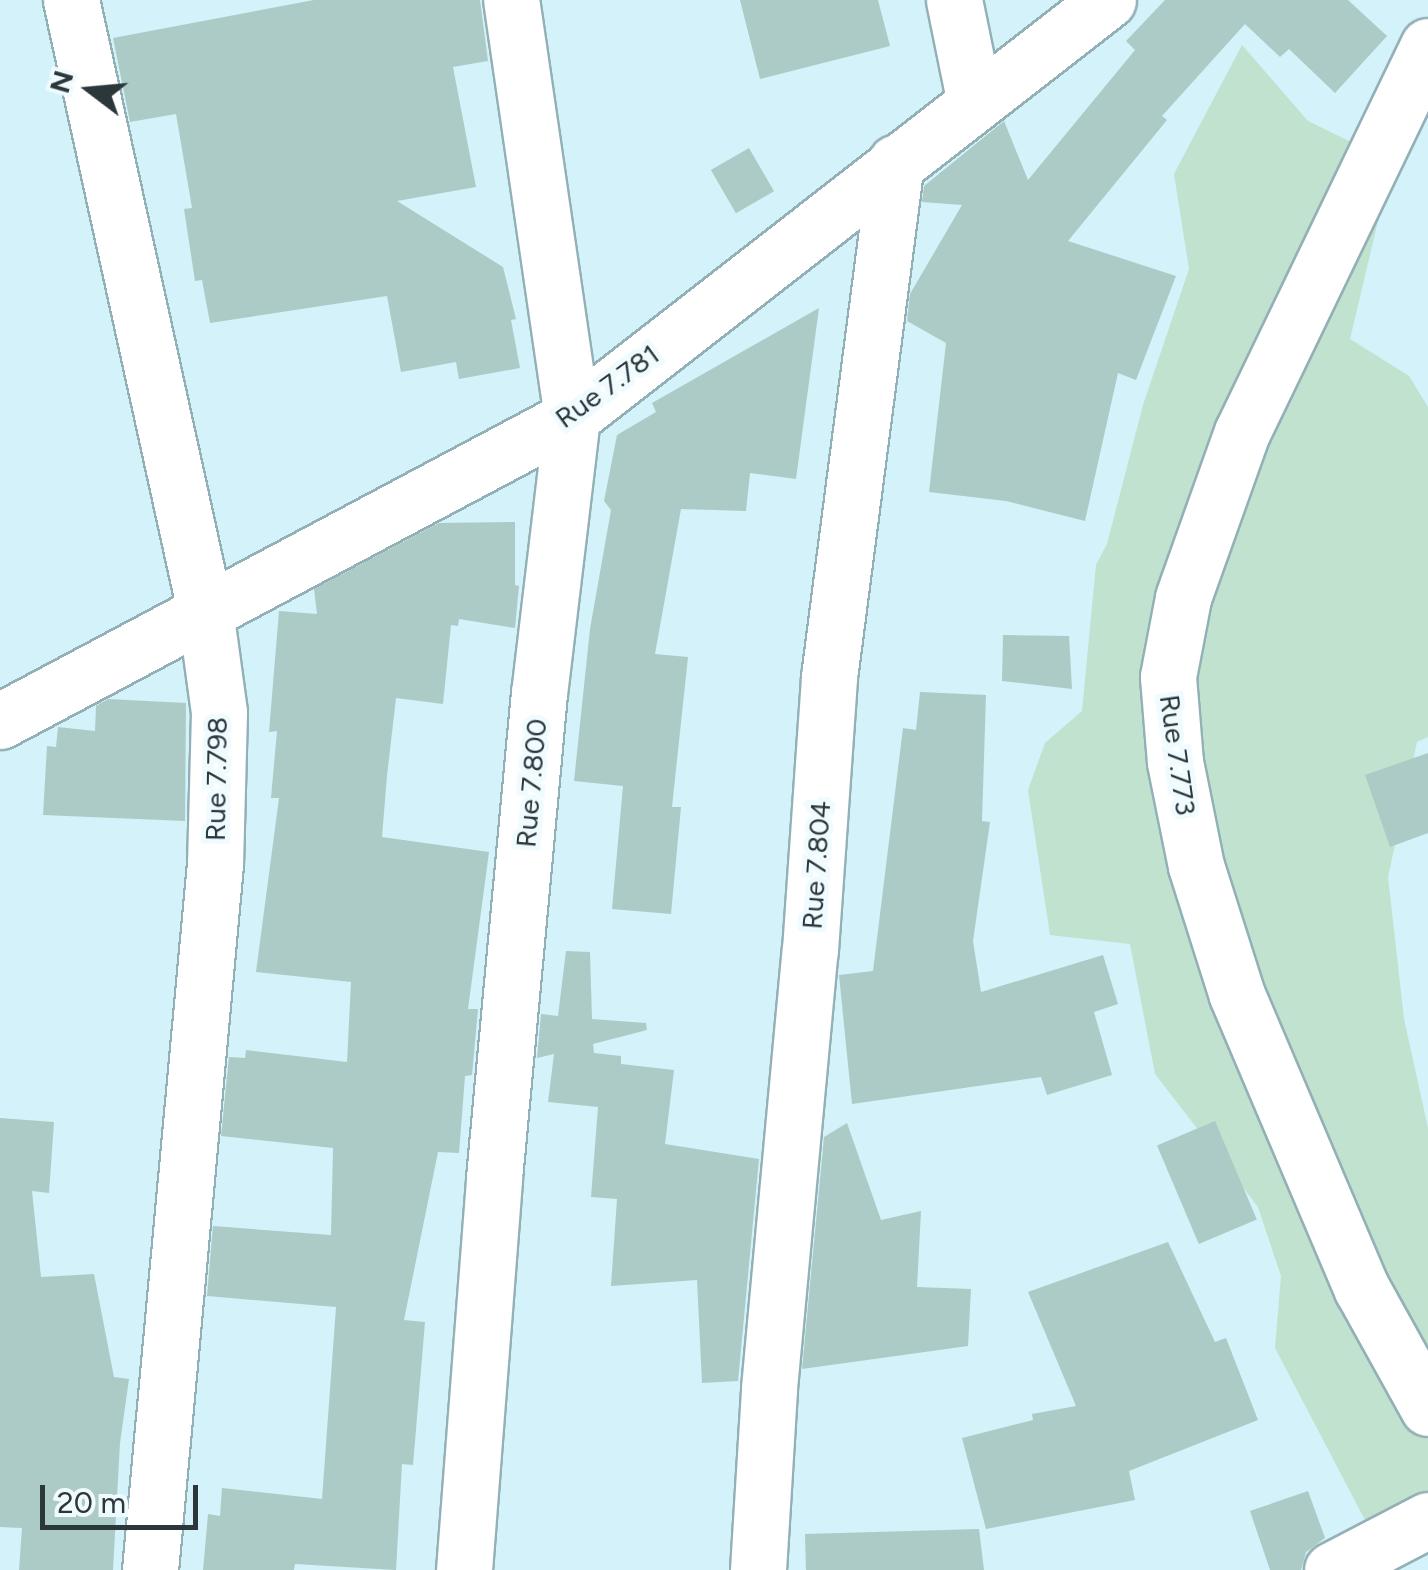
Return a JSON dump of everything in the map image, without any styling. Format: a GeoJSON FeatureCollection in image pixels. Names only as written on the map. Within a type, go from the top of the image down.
{"type":"FeatureCollection","features":[{"type":"Feature","properties":{"kind":"street","name":"Rue 7.798"},"geometry":{"type":"LineString","coordinates":[[71,0],[205,610],[219,712],[215,864],[150,1570]]}},
{"type":"Feature","properties":{"kind":"street","name":"Rue 7.800"},"geometry":{"type":"LineString","coordinates":[[464,1570],[499,1120],[539,694],[572,417],[512,0]]}},
{"type":"Feature","properties":{"kind":"street"},"geometry":{"type":"LineString","coordinates":[[954,0],[975,103]]}},
{"type":"Feature","properties":{"kind":"street","name":"Rue 7.781"},"geometry":{"type":"LineString","coordinates":[[0,721],[572,417],[1108,0]]}},
{"type":"Feature","properties":{"kind":"street","name":"Rue 7.773"},"geometry":{"type":"LineString","coordinates":[[1428,46],[1242,432],[1183,598],[1168,677],[1174,762],[1196,866],[1237,995],[1362,1289],[1428,1408]]}},
{"type":"Feature","properties":{"kind":"street","name":"Rue 7.804"},"geometry":{"type":"LineString","coordinates":[[758,1570],[769,1388],[810,950],[829,677],[896,162]]}},
{"type":"Feature","properties":{"kind":"street"},"geometry":{"type":"LineString","coordinates":[[1332,1570],[1428,1520]]}},
{"type":"Feature","properties":{"kind":"green space"},"geometry":{"type":"Polygon","coordinates":[[[1242,45],[1308,121],[1392,162],[1350,339],[1409,376],[1428,407],[1428,737],[1417,742],[1388,877],[1404,1019],[1428,1128],[1428,1521],[1381,1539],[1365,1520],[1275,1348],[1281,1276],[1258,1207],[1155,1074],[1130,944],[1050,935],[1028,790],[1045,743],[1082,711],[1096,565],[1107,544],[1143,405],[1189,269],[1174,174],[1242,45]]]}},
{"type":"Feature","properties":{"kind":"building"},"geometry":{"type":"Polygon","coordinates":[[[314,0],[480,0],[488,61],[453,67],[476,187],[397,201],[503,267],[516,319],[511,320],[520,368],[459,379],[456,362],[401,372],[387,296],[210,323],[202,280],[195,281],[184,209],[192,208],[176,114],[130,122],[113,38],[314,0]]]}},
{"type":"Feature","properties":{"kind":"building"},"geometry":{"type":"Polygon","coordinates":[[[740,0],[878,0],[890,46],[760,79],[740,0]]]}},
{"type":"Feature","properties":{"kind":"building"},"geometry":{"type":"Polygon","coordinates":[[[1165,0],[1348,0],[1387,36],[1335,93],[1289,49],[1280,57],[1245,24],[1162,116],[1167,120],[1068,241],[1176,276],[1136,380],[1118,373],[1085,521],[1006,501],[929,492],[946,343],[907,321],[910,294],[962,205],[922,202],[924,186],[1004,121],[1028,180],[1135,50],[1126,41],[1165,0]]]}},
{"type":"Feature","properties":{"kind":"building"},"geometry":{"type":"Polygon","coordinates":[[[749,148],[774,191],[736,213],[711,170],[749,148]]]}},
{"type":"Feature","properties":{"kind":"building"},"geometry":{"type":"Polygon","coordinates":[[[819,308],[796,479],[750,473],[746,511],[681,509],[655,654],[688,657],[672,807],[681,807],[671,914],[612,909],[623,786],[574,781],[590,629],[611,510],[604,501],[617,435],[656,412],[652,403],[819,308]]]}},
{"type":"Feature","properties":{"kind":"building"},"geometry":{"type":"Polygon","coordinates":[[[515,522],[515,585],[519,586],[515,628],[459,619],[458,626],[451,625],[443,704],[396,698],[387,776],[382,837],[489,852],[468,1009],[478,1009],[472,1075],[465,1076],[459,1153],[438,1152],[404,1320],[425,1322],[413,1465],[402,1464],[396,1570],[295,1564],[294,1570],[203,1570],[208,1514],[220,1516],[222,1488],[322,1499],[336,1307],[207,1296],[213,1226],[331,1235],[333,1148],[221,1136],[229,1057],[245,1058],[246,1050],[347,1062],[351,982],[256,972],[279,798],[271,798],[277,731],[269,732],[279,611],[317,614],[314,589],[439,523],[515,522]]]}},
{"type":"Feature","properties":{"kind":"building"},"geometry":{"type":"Polygon","coordinates":[[[1003,635],[1069,636],[1072,689],[1002,681],[1003,635]]]}},
{"type":"Feature","properties":{"kind":"building"},"geometry":{"type":"Polygon","coordinates":[[[920,692],[986,695],[982,821],[990,822],[973,941],[981,992],[1103,955],[1118,1004],[1094,1012],[1112,1075],[1047,1095],[1041,1077],[852,1104],[839,975],[873,971],[903,728],[916,730],[920,692]]]}},
{"type":"Feature","properties":{"kind":"building"},"geometry":{"type":"Polygon","coordinates":[[[108,699],[186,703],[185,821],[43,815],[47,746],[56,747],[58,727],[95,731],[96,706],[108,699]]]}},
{"type":"Feature","properties":{"kind":"building"},"geometry":{"type":"Polygon","coordinates":[[[1428,753],[1428,833],[1390,847],[1365,775],[1428,753]]]}},
{"type":"Feature","properties":{"kind":"building"},"geometry":{"type":"Polygon","coordinates":[[[566,951],[590,952],[592,1019],[646,1023],[647,1030],[593,1044],[594,1053],[621,1056],[621,1064],[674,1070],[665,1144],[759,1159],[738,1381],[702,1383],[697,1280],[611,1286],[617,1199],[591,1197],[598,1107],[548,1102],[554,1054],[537,1058],[541,1014],[558,1016],[566,951]]]}},
{"type":"Feature","properties":{"kind":"building"},"geometry":{"type":"Polygon","coordinates":[[[0,1118],[54,1122],[49,1193],[32,1191],[41,1277],[94,1274],[114,1377],[129,1379],[120,1443],[113,1570],[19,1570],[22,1528],[0,1527],[0,1118]]]}},
{"type":"Feature","properties":{"kind":"building"},"geometry":{"type":"Polygon","coordinates":[[[1215,1121],[1257,1219],[1199,1244],[1157,1146],[1215,1121]]]}},
{"type":"Feature","properties":{"kind":"building"},"geometry":{"type":"Polygon","coordinates":[[[847,1123],[881,1220],[921,1211],[917,1287],[971,1289],[968,1346],[802,1369],[824,1137],[847,1123]]]}},
{"type":"Feature","properties":{"kind":"building"},"geometry":{"type":"Polygon","coordinates":[[[1168,1242],[1215,1342],[1226,1338],[1258,1420],[1129,1471],[1135,1500],[986,1529],[962,1438],[1033,1420],[1032,1414],[1076,1406],[1028,1292],[1168,1242]]]}},
{"type":"Feature","properties":{"kind":"building"},"geometry":{"type":"Polygon","coordinates":[[[1308,1491],[1325,1538],[1306,1552],[1301,1570],[1270,1570],[1250,1511],[1308,1491]]]}},
{"type":"Feature","properties":{"kind":"building"},"geometry":{"type":"Polygon","coordinates":[[[979,1529],[984,1570],[806,1570],[805,1534],[979,1529]]]}}]}
